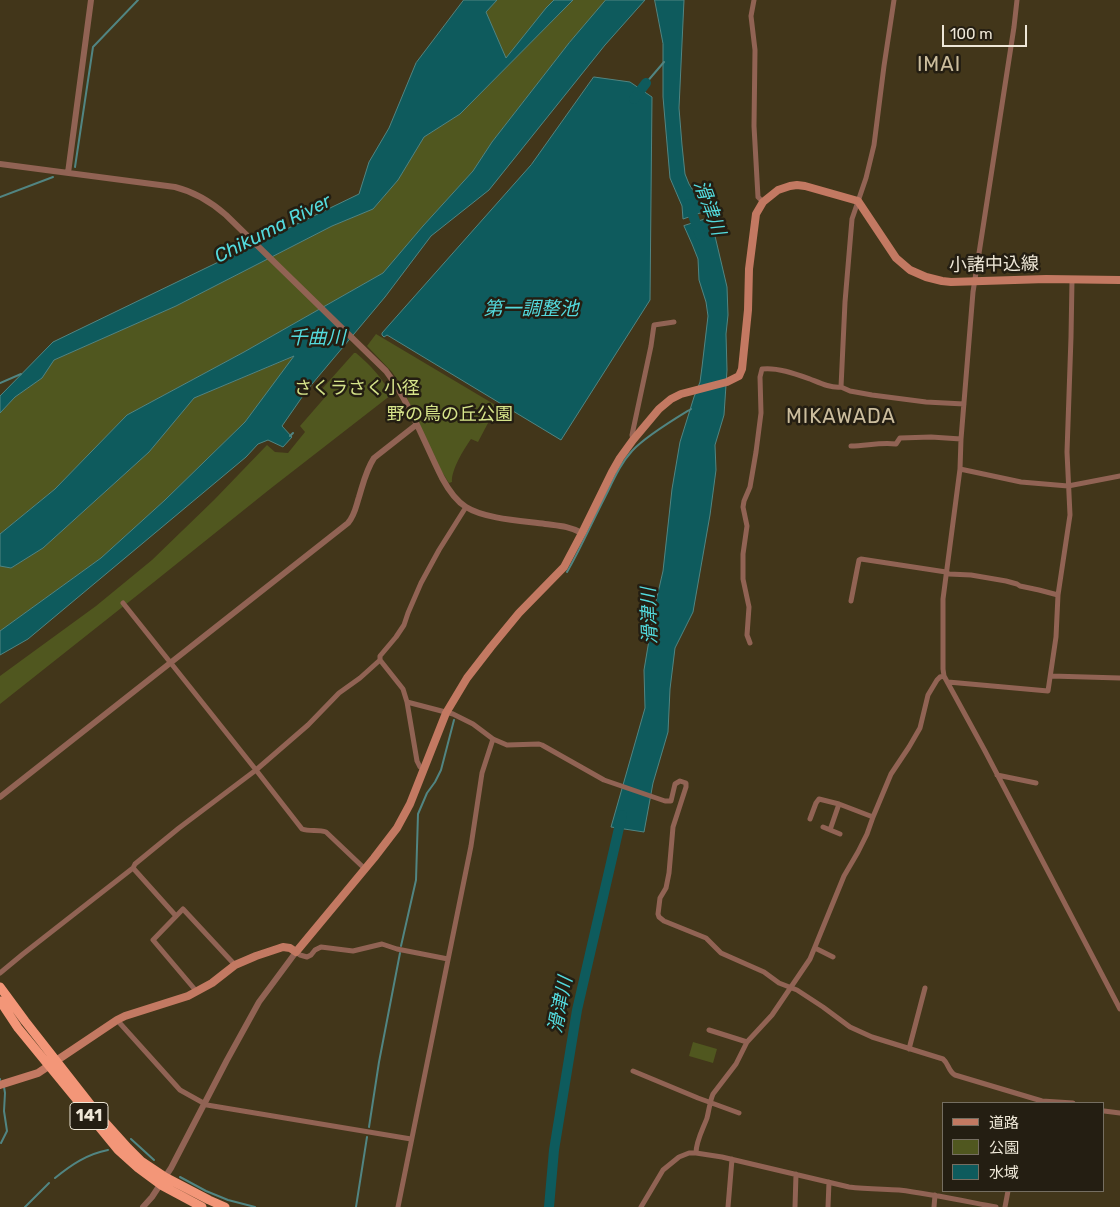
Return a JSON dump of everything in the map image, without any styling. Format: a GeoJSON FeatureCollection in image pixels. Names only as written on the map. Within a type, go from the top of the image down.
{"type":"FeatureCollection","features":[{"type":"Feature","properties":{"kind":"highway","name":"141"},"geometry":{"type":"LineString","coordinates":[[0,987],[92,1119],[118,1150],[138,1168],[163,1181],[225,1207]]}},
{"type":"Feature","properties":{"kind":"highway","name":"141"},"geometry":{"type":"LineString","coordinates":[[0,1000],[18,1028],[66,1074],[128,1148],[163,1181],[202,1207]]}},
{"type":"Feature","properties":{"kind":"main road"},"geometry":{"type":"LineString","coordinates":[[0,1085],[38,1072],[117,1020],[197,992],[218,980],[235,965],[283,947],[290,948],[296,952],[397,828],[410,804],[446,713],[467,678],[519,613],[564,567],[612,472],[633,440],[662,406],[676,396],[726,382],[740,374],[748,310],[749,269],[754,222],[763,202],[778,190],[797,185],[858,201]]}},
{"type":"Feature","properties":{"kind":"main road","name":"小諸中込線"},"geometry":{"type":"LineString","coordinates":[[858,201],[896,258],[910,270],[926,277],[942,281],[974,282],[1030,279],[1120,280]]}},
{"type":"Feature","properties":{"kind":"street"},"geometry":{"type":"LineString","coordinates":[[68,173],[92,0]]}},
{"type":"Feature","properties":{"kind":"street"},"geometry":{"type":"LineString","coordinates":[[754,0],[752,16],[755,50],[754,126],[758,197],[763,202]]}},
{"type":"Feature","properties":{"kind":"street"},"geometry":{"type":"LineString","coordinates":[[841,387],[845,302],[852,219],[871,163],[894,0]]}},
{"type":"Feature","properties":{"kind":"street"},"geometry":{"type":"LineString","coordinates":[[1017,0],[974,282],[960,440],[960,469],[943,599],[943,669],[944,676],[1120,1009]]}},
{"type":"Feature","properties":{"kind":"street"},"geometry":{"type":"LineString","coordinates":[[0,164],[143,182],[184,189],[206,199],[358,343],[393,380],[446,486],[458,500],[466,507],[479,513],[560,525],[582,533]]}},
{"type":"Feature","properties":{"kind":"street"},"geometry":{"type":"LineString","coordinates":[[948,682],[1048,691],[1056,637],[1058,595],[1070,515],[1068,444],[1072,280]]}},
{"type":"Feature","properties":{"kind":"street"},"geometry":{"type":"LineString","coordinates":[[633,440],[632,435],[654,325],[674,322]]}},
{"type":"Feature","properties":{"kind":"street"},"geometry":{"type":"LineString","coordinates":[[750,642],[747,636],[749,607],[743,579],[743,554],[747,526],[743,507],[750,487],[756,452],[761,413],[760,386],[762,369],[773,369],[835,388],[841,387],[850,391],[872,395],[926,402],[964,404]]}},
{"type":"Feature","properties":{"kind":"street"},"geometry":{"type":"LineString","coordinates":[[0,797],[348,523],[354,515],[370,464],[374,458],[416,425]]}},
{"type":"Feature","properties":{"kind":"street"},"geometry":{"type":"LineString","coordinates":[[851,446],[866,446],[885,442],[896,444],[900,438],[931,437],[960,440]]}},
{"type":"Feature","properties":{"kind":"street"},"geometry":{"type":"LineString","coordinates":[[960,469],[1021,482],[1068,486],[1120,476]]}},
{"type":"Feature","properties":{"kind":"street"},"geometry":{"type":"LineString","coordinates":[[0,973],[133,868],[135,864],[179,828],[256,770],[308,725],[339,693],[380,660],[380,656],[404,625],[421,583],[466,507]]}},
{"type":"Feature","properties":{"kind":"street"},"geometry":{"type":"LineString","coordinates":[[852,602],[859,560],[861,559],[949,574],[1006,580],[1020,586],[1058,595]]}},
{"type":"Feature","properties":{"kind":"street"},"geometry":{"type":"LineString","coordinates":[[123,603],[302,829],[326,832],[365,869]]}},
{"type":"Feature","properties":{"kind":"street"},"geometry":{"type":"LineString","coordinates":[[380,660],[403,689],[417,761],[420,767],[424,768]]}},
{"type":"Feature","properties":{"kind":"street"},"geometry":{"type":"LineString","coordinates":[[696,1153],[713,1094],[736,1064],[747,1042],[772,1015],[810,959],[844,876],[867,834],[891,774],[920,728],[928,695],[937,680],[944,676]]}},
{"type":"Feature","properties":{"kind":"street"},"geometry":{"type":"LineString","coordinates":[[1051,676],[1120,678]]}},
{"type":"Feature","properties":{"kind":"street"},"geometry":{"type":"LineString","coordinates":[[407,702],[453,714],[506,745],[542,745],[604,780],[666,801],[670,802],[675,784],[680,781],[686,783],[673,827],[669,873],[666,888],[660,898],[659,917],[664,921],[706,938],[721,953],[764,972],[779,983],[797,990],[850,1027],[872,1037],[946,1061],[949,1071],[955,1076],[1026,1097],[1058,1102]]}},
{"type":"Feature","properties":{"kind":"street"},"geometry":{"type":"LineString","coordinates":[[398,1207],[471,846],[482,773],[494,739]]}},
{"type":"Feature","properties":{"kind":"street"},"geometry":{"type":"LineString","coordinates":[[998,775],[1036,783]]}},
{"type":"Feature","properties":{"kind":"street"},"geometry":{"type":"LineString","coordinates":[[810,819],[819,799],[873,816]]}},
{"type":"Feature","properties":{"kind":"street"},"geometry":{"type":"LineString","coordinates":[[830,830],[839,804]]}},
{"type":"Feature","properties":{"kind":"street"},"geometry":{"type":"LineString","coordinates":[[822,827],[840,834]]}},
{"type":"Feature","properties":{"kind":"street"},"geometry":{"type":"LineString","coordinates":[[133,868],[176,916]]}},
{"type":"Feature","properties":{"kind":"street"},"geometry":{"type":"LineString","coordinates":[[197,992],[153,940],[183,909],[235,965]]}},
{"type":"Feature","properties":{"kind":"street"},"geometry":{"type":"LineString","coordinates":[[143,1207],[152,1198],[163,1181],[259,1002],[296,952],[307,957],[311,956],[315,950],[324,946],[353,951],[382,944],[397,949],[448,959]]}},
{"type":"Feature","properties":{"kind":"street"},"geometry":{"type":"LineString","coordinates":[[815,948],[833,957]]}},
{"type":"Feature","properties":{"kind":"street"},"geometry":{"type":"LineString","coordinates":[[909,1049],[925,988]]}},
{"type":"Feature","properties":{"kind":"street"},"geometry":{"type":"LineString","coordinates":[[117,1020],[180,1090],[204,1104],[411,1139]]}},
{"type":"Feature","properties":{"kind":"street"},"geometry":{"type":"LineString","coordinates":[[709,1030],[747,1042]]}},
{"type":"Feature","properties":{"kind":"street"},"geometry":{"type":"LineString","coordinates":[[633,1071],[710,1103],[739,1112]]}},
{"type":"Feature","properties":{"kind":"street"},"geometry":{"type":"LineString","coordinates":[[1025,1102],[1026,1097]]}},
{"type":"Feature","properties":{"kind":"street"},"geometry":{"type":"LineString","coordinates":[[1105,1110],[1120,1113]]}},
{"type":"Feature","properties":{"kind":"street"},"geometry":{"type":"LineString","coordinates":[[641,1207],[662,1170],[679,1157],[689,1153],[732,1160],[849,1187],[867,1190],[900,1190],[996,1207]]}},
{"type":"Feature","properties":{"kind":"street"},"geometry":{"type":"LineString","coordinates":[[728,1207],[732,1160]]}},
{"type":"Feature","properties":{"kind":"street"},"geometry":{"type":"LineString","coordinates":[[795,1207],[796,1174]]}},
{"type":"Feature","properties":{"kind":"street"},"geometry":{"type":"LineString","coordinates":[[828,1207],[829,1182]]}},
{"type":"Feature","properties":{"kind":"street"},"geometry":{"type":"LineString","coordinates":[[1005,1207],[1008,1192]]}},
{"type":"Feature","properties":{"kind":"street"},"geometry":{"type":"LineString","coordinates":[[934,1207],[935,1196]]}},
{"type":"Feature","properties":{"kind":"green space"},"geometry":{"type":"Polygon","coordinates":[[[497,0],[554,0],[506,58],[486,12],[497,0]]]}},
{"type":"Feature","properties":{"kind":"green space"},"geometry":{"type":"Polygon","coordinates":[[[573,0],[606,0],[569,43],[492,142],[473,171],[383,273],[244,352],[127,415],[55,489],[0,534],[0,413],[15,397],[42,378],[54,360],[176,306],[332,226],[373,209],[398,180],[424,137],[460,114],[573,0]]]}},
{"type":"Feature","properties":{"kind":"green space","name":"野の鳥の丘公園"},"geometry":{"type":"Polygon","coordinates":[[[376,334],[497,406],[478,442],[471,439],[465,448],[456,466],[452,482],[449,483],[440,469],[401,385],[392,372],[367,346],[376,334]]]}},
{"type":"Feature","properties":{"kind":"green space","name":"さくラさく小径"},"geometry":{"type":"Polygon","coordinates":[[[354,353],[376,372],[391,395],[0,704],[0,676],[96,606],[152,560],[267,445],[275,452],[288,453],[305,432],[300,426],[327,395],[322,389],[354,353]]]}},
{"type":"Feature","properties":{"kind":"green space"},"geometry":{"type":"Polygon","coordinates":[[[295,356],[245,422],[165,500],[101,558],[0,631],[0,566],[11,568],[43,548],[149,452],[194,398],[295,356]]]}},
{"type":"Feature","properties":{"kind":"green space"},"geometry":{"type":"Polygon","coordinates":[[[693,1042],[717,1049],[713,1063],[689,1056],[693,1042]]]}},
{"type":"Feature","properties":{"kind":"water"},"geometry":{"type":"Polygon","coordinates":[[[464,0],[497,0],[486,12],[506,58],[554,0],[573,0],[460,114],[424,137],[398,180],[373,209],[332,226],[176,306],[54,360],[42,378],[15,397],[0,413],[0,396],[53,342],[359,194],[369,162],[389,128],[416,63],[464,0]]]}},
{"type":"Feature","properties":{"kind":"water","name":"千曲川"},"geometry":{"type":"Polygon","coordinates":[[[606,0],[645,0],[605,45],[489,190],[431,236],[385,297],[307,390],[282,426],[292,437],[283,447],[268,440],[258,444],[246,457],[28,639],[0,655],[0,631],[101,558],[165,500],[245,422],[294,356],[194,398],[149,452],[43,548],[11,568],[0,566],[0,534],[55,489],[127,415],[244,352],[383,273],[473,171],[492,142],[569,43],[606,0]]]}},
{"type":"Feature","properties":{"kind":"water"},"geometry":{"type":"Polygon","coordinates":[[[655,0],[684,0],[679,108],[685,174],[706,211],[683,219],[682,206],[670,178],[663,97],[663,44],[655,0]]]}},
{"type":"Feature","properties":{"kind":"water","name":"第一調整池"},"geometry":{"type":"Polygon","coordinates":[[[594,77],[630,82],[652,97],[650,300],[561,440],[387,335],[384,337],[382,333],[531,165],[594,77]]]}},
{"type":"Feature","properties":{"kind":"water"},"geometry":{"type":"Polygon","coordinates":[[[709,218],[727,287],[727,370],[724,415],[715,445],[716,470],[693,612],[675,648],[670,689],[668,732],[653,783],[644,832],[611,827],[645,708],[644,670],[663,571],[672,489],[680,442],[700,382],[702,367],[708,316],[699,280],[698,259],[684,226],[709,218]]]}},
{"type":"Feature","properties":{"kind":"waterway"},"geometry":{"type":"LineString","coordinates":[[75,167],[93,47],[138,0]]}},
{"type":"Feature","properties":{"kind":"waterway"},"geometry":{"type":"LineString","coordinates":[[646,83],[664,62]]}},
{"type":"Feature","properties":{"kind":"waterway","name":"第一調整池"},"geometry":{"type":"LineString","coordinates":[[634,99],[646,83]]}},
{"type":"Feature","properties":{"kind":"waterway"},"geometry":{"type":"LineString","coordinates":[[0,197],[53,177]]}},
{"type":"Feature","properties":{"kind":"waterway","name":"滑津川"},"geometry":{"type":"LineString","coordinates":[[689,204],[700,235]]}},
{"type":"Feature","properties":{"kind":"waterway"},"geometry":{"type":"LineString","coordinates":[[0,383],[21,374]]}},
{"type":"Feature","properties":{"kind":"waterway"},"geometry":{"type":"LineString","coordinates":[[567,572],[624,461],[638,445],[652,434],[691,409]]}},
{"type":"Feature","properties":{"kind":"waterway"},"geometry":{"type":"LineString","coordinates":[[290,436],[293,433]]}},
{"type":"Feature","properties":{"kind":"waterway"},"geometry":{"type":"LineString","coordinates":[[401,946],[416,880],[418,814],[427,793],[441,770],[454,720]]}},
{"type":"Feature","properties":{"kind":"waterway","name":"滑津川"},"geometry":{"type":"LineString","coordinates":[[549,1207],[554,1150],[577,1010],[622,815]]}},
{"type":"Feature","properties":{"kind":"waterway"},"geometry":{"type":"LineString","coordinates":[[369,1127],[379,1062],[400,953]]}},
{"type":"Feature","properties":{"kind":"waterway"},"geometry":{"type":"LineString","coordinates":[[1,1143],[7,1131],[4,1111],[4,1087]]}},
{"type":"Feature","properties":{"kind":"waterway"},"geometry":{"type":"LineString","coordinates":[[356,1207],[367,1137]]}},
{"type":"Feature","properties":{"kind":"waterway"},"geometry":{"type":"LineString","coordinates":[[131,1139],[154,1160]]}},
{"type":"Feature","properties":{"kind":"waterway"},"geometry":{"type":"LineString","coordinates":[[55,1178],[93,1154],[108,1150]]}},
{"type":"Feature","properties":{"kind":"waterway"},"geometry":{"type":"LineString","coordinates":[[180,1177],[228,1200],[255,1207]]}},
{"type":"Feature","properties":{"kind":"waterway"},"geometry":{"type":"LineString","coordinates":[[25,1207],[49,1183]]}},
{"type":"Feature","properties":{"kind":"district","name":"IMAI"},"geometry":{"type":"Point","coordinates":[939,65]}},
{"type":"Feature","properties":{"kind":"district","name":"MIKAWADA"},"geometry":{"type":"Point","coordinates":[841,417]}},
{"type":"Feature","properties":{"kind":"water label","name":"Chikuma River"},"geometry":{"type":"Point","coordinates":[273,229]}}]}
